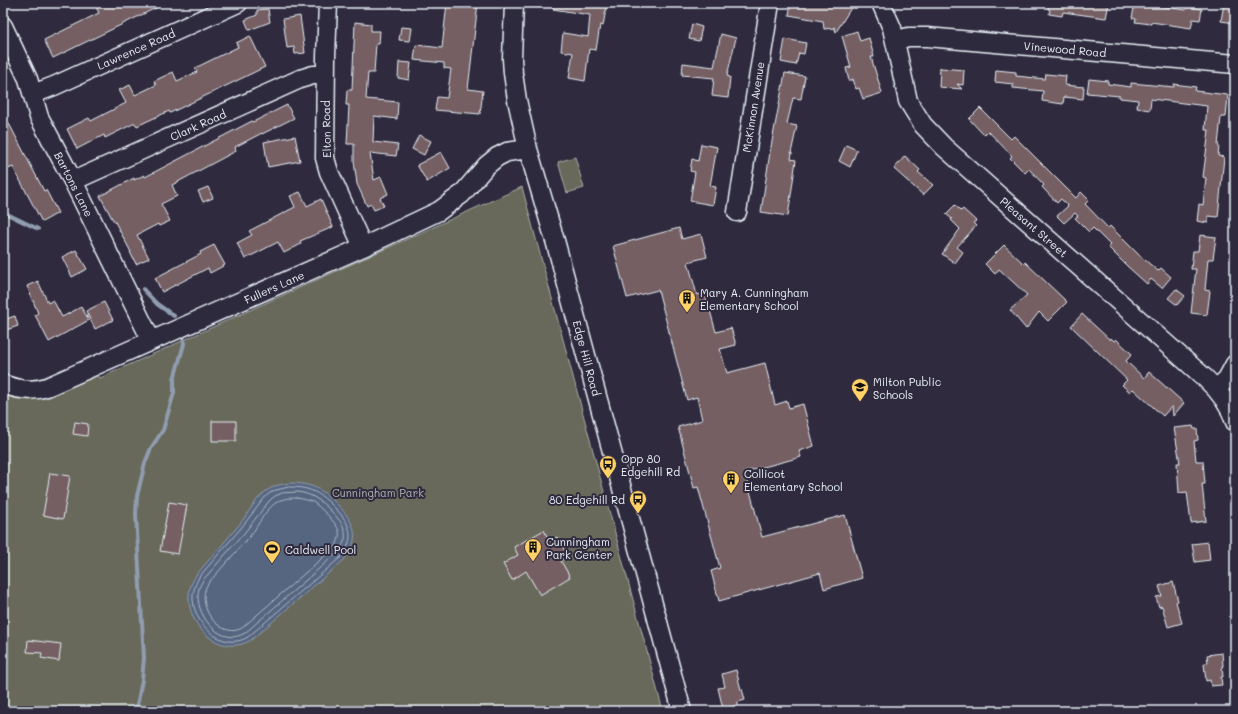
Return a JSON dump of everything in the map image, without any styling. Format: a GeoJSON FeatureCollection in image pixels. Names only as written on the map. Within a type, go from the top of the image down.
{"type":"FeatureCollection","features":[{"type":"Feature","properties":{"kind":"street","name":"Lawrence Road"},"geometry":{"type":"LineString","coordinates":[[33,94],[54,86],[238,3]]}},
{"type":"Feature","properties":{"kind":"street","name":"Elton Road"},"geometry":{"type":"LineString","coordinates":[[328,3],[326,165],[363,248]]}},
{"type":"Feature","properties":{"kind":"street","name":"Edge Hill Road"},"geometry":{"type":"LineString","coordinates":[[514,3],[512,73],[528,149],[560,259],[682,711]]}},
{"type":"Feature","properties":{"kind":"street","name":"McKinnon Avenue"},"geometry":{"type":"LineString","coordinates":[[737,212],[770,3]]}},
{"type":"Feature","properties":{"kind":"street","name":"Pleasant Street"},"geometry":{"type":"LineString","coordinates":[[881,3],[889,20],[895,41],[908,101],[917,117],[930,133],[1205,378],[1227,404],[1235,422]]}},
{"type":"Feature","properties":{"kind":"street","name":"Bartons Lane"},"geometry":{"type":"LineString","coordinates":[[3,26],[25,71],[39,116],[73,181],[151,340]]}},
{"type":"Feature","properties":{"kind":"street","name":"Vinewood Road"},"geometry":{"type":"LineString","coordinates":[[895,41],[927,36],[1235,64]]}},
{"type":"Feature","properties":{"kind":"street","name":"Clark Road"},"geometry":{"type":"LineString","coordinates":[[73,181],[300,79],[313,75],[326,75]]}},
{"type":"Feature","properties":{"kind":"street","name":"Fullers Lane"},"geometry":{"type":"LineString","coordinates":[[3,384],[22,389],[39,390],[47,387],[363,248],[445,207],[462,194],[486,166],[497,157],[507,152],[528,149]]}},
{"type":"Feature","properties":{"kind":"street"},"geometry":{"type":"LineString","coordinates":[[1216,390],[1227,379],[1235,366]]}},
{"type":"Feature","properties":{"kind":"green space"},"geometry":{"type":"Polygon","coordinates":[[[575,157],[584,188],[567,193],[558,162],[575,157]]]}},
{"type":"Feature","properties":{"kind":"green space","name":"Cunningham Park"},"geometry":{"type":"Polygon","coordinates":[[[522,187],[663,711],[3,711],[3,391],[95,370],[100,378],[522,187]]]}},
{"type":"Feature","properties":{"kind":"water","name":"Caldwell Pool"},"geometry":{"type":"Polygon","coordinates":[[[289,483],[304,484],[316,488],[322,491],[338,505],[352,525],[354,531],[353,545],[344,560],[251,640],[240,645],[228,645],[218,642],[208,636],[200,628],[194,618],[190,607],[189,595],[192,583],[196,575],[239,525],[261,495],[273,487],[289,483]]]}},
{"type":"Feature","properties":{"kind":"building"},"geometry":{"type":"Polygon","coordinates":[[[94,3],[166,3],[53,58],[44,40],[99,13],[94,3]]]}},
{"type":"Feature","properties":{"kind":"building"},"geometry":{"type":"Polygon","coordinates":[[[447,3],[478,3],[468,89],[483,91],[480,114],[435,110],[437,97],[447,98],[451,69],[444,68],[444,63],[414,60],[416,45],[442,48],[447,3]]]}},
{"type":"Feature","properties":{"kind":"building"},"geometry":{"type":"Polygon","coordinates":[[[553,3],[607,3],[603,26],[600,25],[596,50],[589,49],[585,81],[569,78],[573,53],[561,51],[563,33],[588,37],[590,15],[553,9],[553,3]]]}},
{"type":"Feature","properties":{"kind":"building"},"geometry":{"type":"Polygon","coordinates":[[[791,3],[854,3],[836,32],[834,27],[824,29],[823,21],[789,15],[791,3]]]}},
{"type":"Feature","properties":{"kind":"building"},"geometry":{"type":"Polygon","coordinates":[[[1048,3],[1109,3],[1106,18],[1063,12],[1062,16],[1049,14],[1050,10],[1048,9],[1048,3]]]}},
{"type":"Feature","properties":{"kind":"building"},"geometry":{"type":"Polygon","coordinates":[[[1135,3],[1186,10],[1187,7],[1202,9],[1200,20],[1193,19],[1191,28],[1151,22],[1151,24],[1135,22],[1136,19],[1132,18],[1135,3]]]}},
{"type":"Feature","properties":{"kind":"building"},"geometry":{"type":"Polygon","coordinates":[[[1224,3],[1235,3],[1235,23],[1221,21],[1224,3]]]}},
{"type":"Feature","properties":{"kind":"building"},"geometry":{"type":"Polygon","coordinates":[[[268,9],[270,22],[249,30],[245,20],[257,15],[257,10],[268,9]]]}},
{"type":"Feature","properties":{"kind":"building"},"geometry":{"type":"Polygon","coordinates":[[[300,16],[305,53],[295,54],[294,47],[287,48],[283,19],[300,16]]]}},
{"type":"Feature","properties":{"kind":"building"},"geometry":{"type":"Polygon","coordinates":[[[355,22],[371,24],[371,31],[380,31],[379,44],[376,44],[374,73],[368,73],[366,99],[398,102],[397,119],[374,116],[373,142],[398,145],[396,156],[370,153],[374,180],[381,177],[388,194],[380,198],[384,206],[374,210],[371,204],[367,206],[357,184],[354,161],[354,144],[347,144],[349,105],[346,105],[347,90],[352,90],[355,22]]]}},
{"type":"Feature","properties":{"kind":"building"},"geometry":{"type":"Polygon","coordinates":[[[692,24],[702,27],[699,41],[689,39],[692,24]]]}},
{"type":"Feature","properties":{"kind":"building"},"geometry":{"type":"Polygon","coordinates":[[[401,27],[412,28],[410,41],[399,40],[401,27]]]}},
{"type":"Feature","properties":{"kind":"building"},"geometry":{"type":"Polygon","coordinates":[[[857,31],[860,41],[869,38],[874,57],[871,57],[882,93],[863,99],[859,88],[856,89],[853,79],[849,81],[846,68],[851,67],[842,36],[857,31]]]}},
{"type":"Feature","properties":{"kind":"building"},"geometry":{"type":"Polygon","coordinates":[[[721,34],[736,38],[727,76],[730,77],[728,98],[712,96],[714,78],[682,75],[683,63],[714,67],[721,34]]]}},
{"type":"Feature","properties":{"kind":"building"},"geometry":{"type":"Polygon","coordinates":[[[250,36],[265,67],[170,113],[169,111],[137,126],[135,123],[105,138],[104,135],[77,149],[67,129],[89,118],[91,121],[126,103],[119,90],[130,85],[135,95],[156,85],[154,81],[173,72],[177,81],[197,72],[195,68],[238,47],[236,43],[250,36]]]}},
{"type":"Feature","properties":{"kind":"building"},"geometry":{"type":"Polygon","coordinates":[[[785,39],[806,43],[804,54],[799,53],[796,65],[781,62],[785,39]]]}},
{"type":"Feature","properties":{"kind":"building"},"geometry":{"type":"Polygon","coordinates":[[[399,62],[411,63],[409,80],[398,78],[399,62]]]}},
{"type":"Feature","properties":{"kind":"building"},"geometry":{"type":"Polygon","coordinates":[[[940,67],[964,70],[963,85],[957,84],[962,89],[939,87],[940,67]]]}},
{"type":"Feature","properties":{"kind":"building"},"geometry":{"type":"Polygon","coordinates":[[[996,70],[1016,72],[1016,76],[1045,79],[1046,74],[1066,76],[1065,85],[1084,87],[1083,99],[1064,97],[1063,104],[1042,101],[1043,91],[1013,88],[1013,84],[995,82],[996,70]]]}},
{"type":"Feature","properties":{"kind":"building"},"geometry":{"type":"Polygon","coordinates":[[[785,73],[805,76],[801,99],[793,98],[787,124],[797,126],[791,153],[791,159],[796,160],[788,216],[761,212],[770,152],[785,73]]]}},
{"type":"Feature","properties":{"kind":"building"},"geometry":{"type":"Polygon","coordinates":[[[1089,79],[1108,81],[1108,84],[1131,87],[1131,83],[1174,87],[1174,84],[1196,87],[1195,91],[1228,95],[1226,117],[1221,117],[1218,145],[1218,156],[1224,157],[1218,217],[1208,216],[1208,223],[1197,221],[1199,204],[1203,205],[1206,178],[1203,177],[1209,130],[1205,130],[1207,106],[1151,99],[1150,110],[1137,108],[1138,100],[1120,98],[1120,96],[1087,93],[1089,79]]]}},
{"type":"Feature","properties":{"kind":"building"},"geometry":{"type":"Polygon","coordinates":[[[287,105],[294,118],[235,147],[236,151],[172,185],[177,196],[161,204],[170,221],[159,226],[158,224],[137,235],[149,258],[136,264],[100,196],[134,178],[134,180],[144,175],[145,177],[252,121],[253,122],[287,105]]]}},
{"type":"Feature","properties":{"kind":"building"},"geometry":{"type":"Polygon","coordinates":[[[980,108],[1011,139],[1014,136],[1076,198],[1081,192],[1089,200],[1085,204],[1108,228],[1110,226],[1138,254],[1158,271],[1161,268],[1171,277],[1162,288],[1151,279],[1147,284],[1108,247],[1110,245],[1093,228],[1089,232],[1075,218],[1078,216],[1075,213],[1064,223],[1057,216],[1068,206],[1061,199],[1057,203],[1042,187],[1044,185],[1029,169],[1025,173],[1010,158],[1012,156],[988,131],[984,135],[969,119],[980,108]]]}},
{"type":"Feature","properties":{"kind":"building"},"geometry":{"type":"Polygon","coordinates":[[[3,112],[44,191],[46,190],[58,213],[42,222],[13,167],[8,169],[3,161],[3,112]]]}},
{"type":"Feature","properties":{"kind":"building"},"geometry":{"type":"Polygon","coordinates":[[[419,135],[431,141],[424,155],[412,149],[419,135]]]}},
{"type":"Feature","properties":{"kind":"building"},"geometry":{"type":"Polygon","coordinates":[[[295,136],[300,161],[268,167],[264,142],[295,136]]]}},
{"type":"Feature","properties":{"kind":"building"},"geometry":{"type":"Polygon","coordinates":[[[701,144],[717,147],[710,186],[716,187],[713,205],[690,201],[695,172],[690,171],[692,159],[698,161],[701,144]]]}},
{"type":"Feature","properties":{"kind":"building"},"geometry":{"type":"Polygon","coordinates":[[[846,145],[857,150],[850,167],[839,161],[846,145]]]}},
{"type":"Feature","properties":{"kind":"building"},"geometry":{"type":"Polygon","coordinates":[[[441,152],[450,168],[427,182],[417,165],[441,152]]]}},
{"type":"Feature","properties":{"kind":"building"},"geometry":{"type":"Polygon","coordinates":[[[905,156],[920,170],[918,172],[933,185],[923,195],[894,169],[905,156]]]}},
{"type":"Feature","properties":{"kind":"building"},"geometry":{"type":"Polygon","coordinates":[[[208,187],[213,198],[203,202],[198,191],[208,187]]]}},
{"type":"Feature","properties":{"kind":"building"},"geometry":{"type":"Polygon","coordinates":[[[300,192],[307,206],[321,199],[333,227],[300,241],[301,244],[284,253],[278,242],[245,259],[237,243],[252,235],[249,231],[295,207],[290,196],[300,192]]]}},
{"type":"Feature","properties":{"kind":"building"},"geometry":{"type":"Polygon","coordinates":[[[955,205],[961,211],[963,209],[976,221],[973,223],[976,226],[957,247],[963,252],[955,263],[942,254],[960,229],[946,214],[955,205]]]}},
{"type":"Feature","properties":{"kind":"building","name":"Collicot Elementary School"},"geometry":{"type":"Polygon","coordinates":[[[679,228],[682,239],[701,234],[707,257],[688,262],[697,295],[705,293],[716,332],[731,328],[736,345],[720,349],[727,373],[765,363],[775,405],[787,401],[789,408],[803,404],[814,446],[799,451],[801,457],[745,472],[762,537],[845,515],[862,578],[824,589],[820,573],[719,601],[711,571],[720,568],[698,487],[694,488],[678,427],[702,420],[697,397],[687,400],[658,290],[627,298],[613,246],[679,228]]]}},
{"type":"Feature","properties":{"kind":"building"},"geometry":{"type":"Polygon","coordinates":[[[1200,235],[1216,237],[1213,259],[1208,259],[1205,290],[1210,291],[1207,315],[1191,313],[1196,269],[1191,269],[1193,251],[1198,251],[1200,235]]]}},
{"type":"Feature","properties":{"kind":"building"},"geometry":{"type":"Polygon","coordinates":[[[214,245],[225,265],[210,273],[208,268],[162,292],[155,278],[201,254],[200,252],[214,245]]]}},
{"type":"Feature","properties":{"kind":"building"},"geometry":{"type":"Polygon","coordinates":[[[1004,245],[1024,264],[1025,262],[1067,302],[1048,321],[1039,312],[1026,329],[1010,310],[1027,295],[999,269],[995,274],[985,264],[1004,245]]]}},
{"type":"Feature","properties":{"kind":"building"},"geometry":{"type":"Polygon","coordinates":[[[76,250],[87,269],[72,277],[62,257],[76,250]]]}},
{"type":"Feature","properties":{"kind":"building"},"geometry":{"type":"Polygon","coordinates":[[[38,281],[48,303],[53,300],[62,317],[81,307],[89,320],[49,342],[35,315],[38,313],[27,286],[38,281]]]}},
{"type":"Feature","properties":{"kind":"building"},"geometry":{"type":"Polygon","coordinates":[[[1176,289],[1185,296],[1177,305],[1168,298],[1176,289]]]}},
{"type":"Feature","properties":{"kind":"building"},"geometry":{"type":"Polygon","coordinates":[[[104,302],[113,320],[95,329],[86,311],[104,302]]]}},
{"type":"Feature","properties":{"kind":"building"},"geometry":{"type":"Polygon","coordinates":[[[1082,314],[1110,340],[1111,338],[1114,341],[1116,339],[1132,354],[1126,361],[1144,378],[1149,372],[1184,403],[1173,416],[1172,406],[1163,416],[1133,389],[1130,392],[1122,385],[1127,380],[1071,326],[1082,314]]]}},
{"type":"Feature","properties":{"kind":"building"},"geometry":{"type":"Polygon","coordinates":[[[15,316],[18,326],[3,331],[3,320],[15,316]]]}},
{"type":"Feature","properties":{"kind":"building"},"geometry":{"type":"Polygon","coordinates":[[[212,421],[236,421],[236,441],[212,441],[212,421]]]}},
{"type":"Feature","properties":{"kind":"building"},"geometry":{"type":"Polygon","coordinates":[[[75,422],[88,424],[87,436],[73,434],[75,422]]]}},
{"type":"Feature","properties":{"kind":"building"},"geometry":{"type":"Polygon","coordinates":[[[1193,426],[1194,429],[1197,429],[1198,440],[1194,441],[1196,461],[1203,461],[1205,484],[1202,484],[1206,521],[1191,523],[1187,492],[1179,493],[1177,463],[1180,463],[1174,428],[1193,426]]]}},
{"type":"Feature","properties":{"kind":"building"},"geometry":{"type":"Polygon","coordinates":[[[50,473],[70,476],[63,519],[43,515],[50,473]]]}},
{"type":"Feature","properties":{"kind":"building"},"geometry":{"type":"Polygon","coordinates":[[[169,502],[187,505],[178,554],[160,551],[169,502]]]}},
{"type":"Feature","properties":{"kind":"building","name":"Cunningham Park Center"},"geometry":{"type":"Polygon","coordinates":[[[544,530],[549,541],[557,537],[568,556],[561,561],[570,577],[540,595],[526,571],[512,580],[503,564],[518,555],[514,547],[544,530]]]}},
{"type":"Feature","properties":{"kind":"building"},"geometry":{"type":"Polygon","coordinates":[[[1208,542],[1210,560],[1195,562],[1192,544],[1208,542]]]}},
{"type":"Feature","properties":{"kind":"building"},"geometry":{"type":"Polygon","coordinates":[[[1173,582],[1178,601],[1176,602],[1182,623],[1168,627],[1162,606],[1159,607],[1156,597],[1162,596],[1159,586],[1173,582]]]}},
{"type":"Feature","properties":{"kind":"building"},"geometry":{"type":"Polygon","coordinates":[[[28,640],[61,644],[59,661],[41,658],[42,653],[27,652],[28,640]]]}},
{"type":"Feature","properties":{"kind":"building"},"geometry":{"type":"Polygon","coordinates":[[[1222,653],[1222,685],[1211,686],[1210,680],[1206,681],[1204,664],[1208,663],[1207,655],[1222,653]]]}},
{"type":"Feature","properties":{"kind":"building"},"geometry":{"type":"Polygon","coordinates":[[[736,670],[745,700],[738,702],[738,705],[723,709],[718,688],[725,687],[722,674],[736,670]]]}},
{"type":"Feature","properties":{"kind":"waterway"},"geometry":{"type":"LineString","coordinates":[[3,212],[38,229]]}},
{"type":"Feature","properties":{"kind":"waterway"},"geometry":{"type":"LineString","coordinates":[[143,289],[157,304],[174,316]]}},
{"type":"Feature","properties":{"kind":"waterway"},"geometry":{"type":"LineString","coordinates":[[136,711],[142,680],[144,658],[136,514],[137,496],[145,463],[151,448],[163,430],[174,393],[174,379],[184,344],[183,335]]}},
{"type":"Feature","properties":{"kind":"place","name":"Mary A. Cunningham Elementary School"},"geometry":{"type":"Point","coordinates":[687,313]}},
{"type":"Feature","properties":{"kind":"place","name":"Milton Public Schools"},"geometry":{"type":"Point","coordinates":[860,402]}},
{"type":"Feature","properties":{"kind":"place","name":"Opp 80 Edgehill Rd"},"geometry":{"type":"Point","coordinates":[608,479]}},
{"type":"Feature","properties":{"kind":"place","name":"Collicot Elementary School"},"geometry":{"type":"Point","coordinates":[731,494]}},
{"type":"Feature","properties":{"kind":"place","name":"80 Edgehill Rd"},"geometry":{"type":"Point","coordinates":[638,514]}},
{"type":"Feature","properties":{"kind":"place","name":"Cunningham Park Center"},"geometry":{"type":"Point","coordinates":[533,562]}},
{"type":"Feature","properties":{"kind":"place","name":"Caldwell Pool"},"geometry":{"type":"Point","coordinates":[272,564]}}]}
